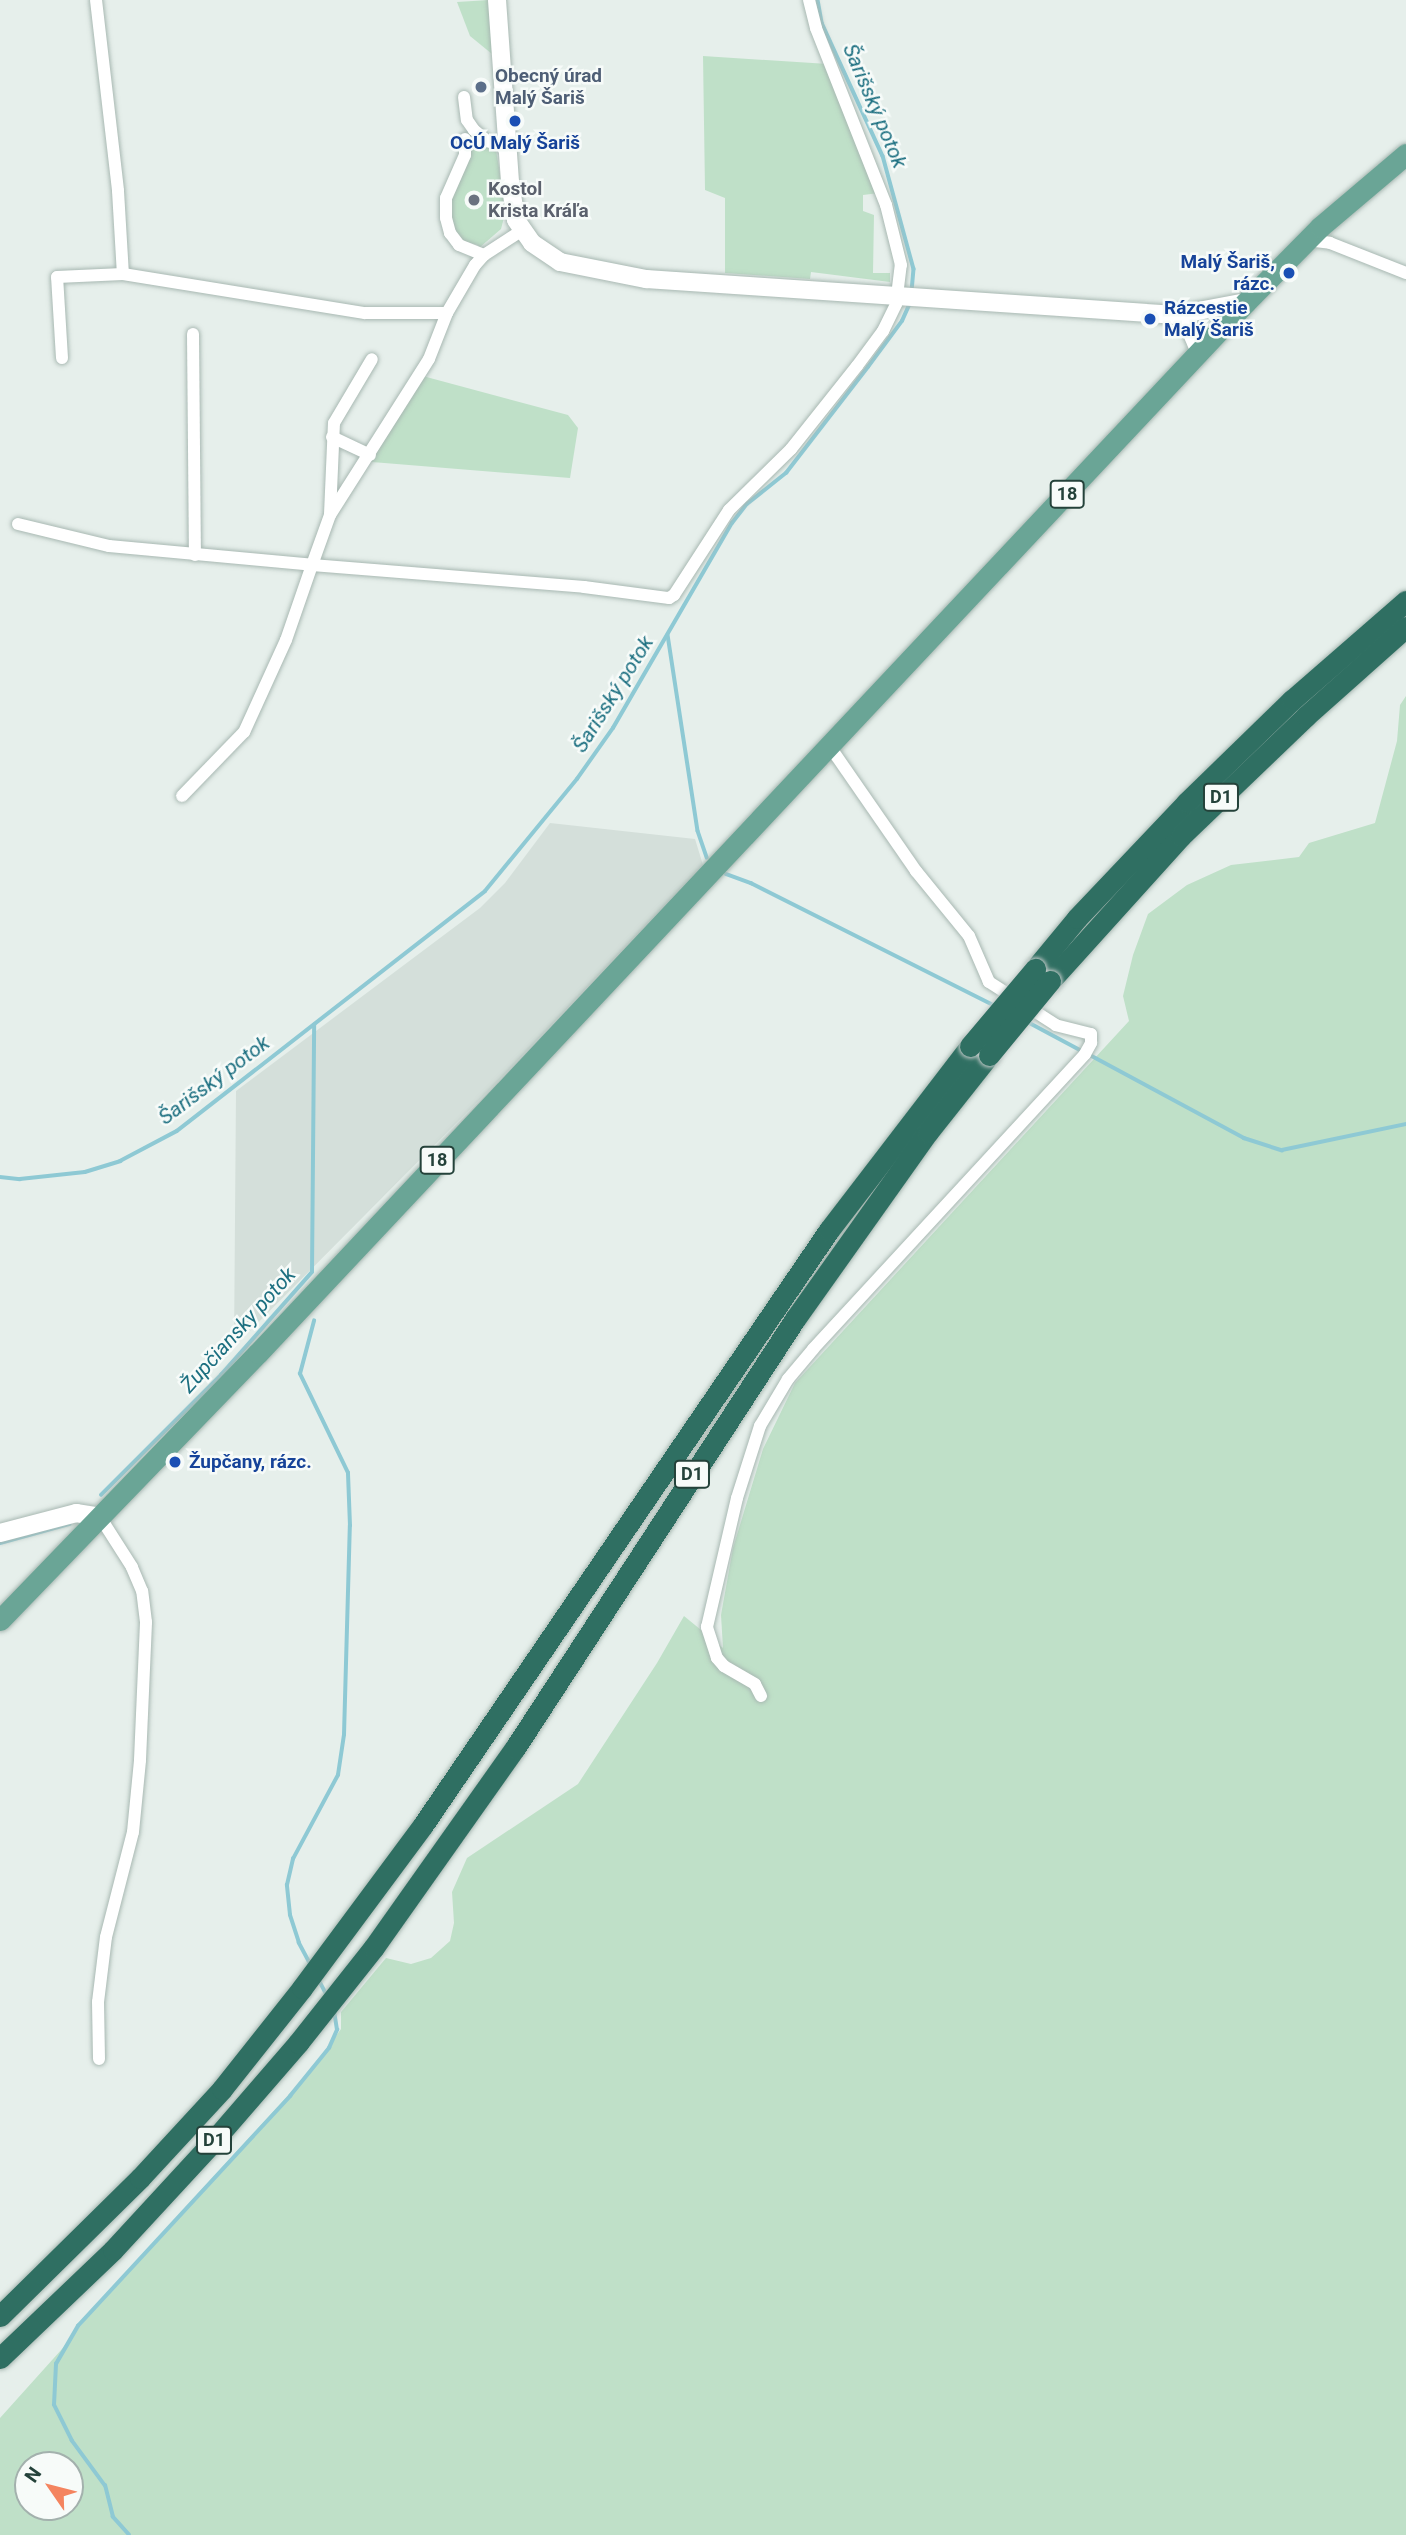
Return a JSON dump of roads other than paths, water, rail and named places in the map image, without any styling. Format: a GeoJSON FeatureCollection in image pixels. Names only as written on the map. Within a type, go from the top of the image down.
{"type":"FeatureCollection","features":[{"type":"Feature","properties":{"kind":"highway","name":"D1"},"geometry":{"type":"LineString","coordinates":[[1043,975],[1095,899],[1197,793],[1292,701],[1406,601]]}},
{"type":"Feature","properties":{"kind":"highway","name":"D1"},"geometry":{"type":"LineString","coordinates":[[0,2316],[140,2178],[222,2089],[380,1885],[829,1230],[1043,975],[1181,836],[1315,707],[1406,627]]}},
{"type":"Feature","properties":{"kind":"highway","name":"D1"},"geometry":{"type":"LineString","coordinates":[[0,2358],[113,2250],[253,2097],[335,1997],[515,1748],[795,1319],[928,1132],[980,1050]]}},
{"type":"Feature","properties":{"kind":"main road","name":"18"},"geometry":{"type":"LineString","coordinates":[[0,1620],[830,747],[1246,302],[1307,240],[1406,154]]}},
{"type":"Feature","properties":{"kind":"street"},"geometry":{"type":"LineString","coordinates":[[96,0],[117,178],[122,274]]}},
{"type":"Feature","properties":{"kind":"street"},"geometry":{"type":"LineString","coordinates":[[497,0],[510,183],[521,231],[541,251],[559,262],[619,275],[1177,315],[1246,302]]}},
{"type":"Feature","properties":{"kind":"street"},"geometry":{"type":"LineString","coordinates":[[809,0],[816,28],[887,205],[906,296]]}},
{"type":"Feature","properties":{"kind":"street"},"geometry":{"type":"LineString","coordinates":[[464,97],[467,120],[474,130],[487,141],[507,147]]}},
{"type":"Feature","properties":{"kind":"street"},"geometry":{"type":"LineString","coordinates":[[465,139],[465,155],[446,198],[446,218],[450,233],[459,245],[484,255]]}},
{"type":"Feature","properties":{"kind":"street"},"geometry":{"type":"LineString","coordinates":[[181,796],[244,732],[286,640],[330,515],[429,359],[446,313],[484,255],[521,231]]}},
{"type":"Feature","properties":{"kind":"street"},"geometry":{"type":"LineString","coordinates":[[1307,240],[1330,243],[1406,273]]}},
{"type":"Feature","properties":{"kind":"street"},"geometry":{"type":"LineString","coordinates":[[62,358],[57,277],[122,274],[365,313],[446,313]]}},
{"type":"Feature","properties":{"kind":"street"},"geometry":{"type":"LineString","coordinates":[[18,524],[110,546],[584,587],[668,598],[674,595],[729,510],[791,449],[883,331],[896,304],[906,296]]}},
{"type":"Feature","properties":{"kind":"street"},"geometry":{"type":"LineString","coordinates":[[1177,315],[1191,331],[1200,352]]}},
{"type":"Feature","properties":{"kind":"street"},"geometry":{"type":"LineString","coordinates":[[193,334],[195,555]]}},
{"type":"Feature","properties":{"kind":"street"},"geometry":{"type":"LineString","coordinates":[[330,515],[334,423],[372,359]]}},
{"type":"Feature","properties":{"kind":"street"},"geometry":{"type":"LineString","coordinates":[[332,437],[370,455]]}},
{"type":"Feature","properties":{"kind":"street"},"geometry":{"type":"LineString","coordinates":[[761,1696],[755,1684],[724,1666],[716,1658],[707,1627],[737,1497],[760,1426],[788,1379],[813,1349],[1085,1054],[1091,1043],[1091,1034],[1056,1025],[989,982],[969,936],[916,871],[830,747]]}},
{"type":"Feature","properties":{"kind":"street"},"geometry":{"type":"LineString","coordinates":[[0,1533],[76,1513],[100,1517],[132,1567],[142,1591],[146,1622],[140,1760],[133,1832],[106,1937],[98,2002],[99,2059]]}},
{"type":"Feature","properties":{"kind":"waterway","name":"Šarišský potok"},"geometry":{"type":"LineString","coordinates":[[818,0],[822,23],[883,156],[914,269],[912,292]]}},
{"type":"Feature","properties":{"kind":"waterway","name":"Šarišský potok"},"geometry":{"type":"LineString","coordinates":[[0,1177],[20,1179],[85,1172],[120,1161],[177,1131],[485,891],[577,779],[613,728],[732,523],[747,504],[786,473],[902,321],[910,303]]}},
{"type":"Feature","properties":{"kind":"waterway"},"geometry":{"type":"LineString","coordinates":[[668,635],[698,831],[707,857]]}},
{"type":"Feature","properties":{"kind":"waterway"},"geometry":{"type":"LineString","coordinates":[[726,874],[751,883],[994,1005]]}},
{"type":"Feature","properties":{"kind":"waterway"},"geometry":{"type":"LineString","coordinates":[[1026,1021],[1080,1050]]}},
{"type":"Feature","properties":{"kind":"waterway","name":"Župčiansky potok"},"geometry":{"type":"LineString","coordinates":[[101,1495],[221,1375],[312,1272],[314,1025]]}},
{"type":"Feature","properties":{"kind":"waterway"},"geometry":{"type":"LineString","coordinates":[[1092,1056],[1244,1138],[1282,1150],[1406,1124]]}},
{"type":"Feature","properties":{"kind":"waterway"},"geometry":{"type":"LineString","coordinates":[[311,1966],[299,1943],[290,1915],[287,1885],[293,1859],[338,1775],[344,1735],[350,1526],[348,1473],[300,1374],[314,1321]]}},
{"type":"Feature","properties":{"kind":"waterway","name":"Župčiansky potok"},"geometry":{"type":"LineString","coordinates":[[0,1543],[69,1524]]}},
{"type":"Feature","properties":{"kind":"waterway"},"geometry":{"type":"LineString","coordinates":[[318,1978],[326,1993]]}},
{"type":"Feature","properties":{"kind":"waterway"},"geometry":{"type":"LineString","coordinates":[[129,2535],[113,2517],[105,2486],[72,2441],[54,2405],[56,2364],[78,2326],[290,2096],[329,2048],[337,2030],[334,2010]]}},
{"type":"Feature","properties":{"kind":"place","name":"Obecný úrad Malý Šariš"},"geometry":{"type":"Point","coordinates":[481,87]}},
{"type":"Feature","properties":{"kind":"place","name":"OcÚ Malý Šariš"},"geometry":{"type":"Point","coordinates":[515,121]}},
{"type":"Feature","properties":{"kind":"place","name":"Kostol Krista Kráľa"},"geometry":{"type":"Point","coordinates":[474,200]}},
{"type":"Feature","properties":{"kind":"place","name":"Malý Šariš, rázc."},"geometry":{"type":"Point","coordinates":[1289,273]}},
{"type":"Feature","properties":{"kind":"place","name":"Rázcestie Malý Šariš"},"geometry":{"type":"Point","coordinates":[1150,319]}},
{"type":"Feature","properties":{"kind":"place","name":"Župčany, rázc."},"geometry":{"type":"Point","coordinates":[175,1462]}}]}
